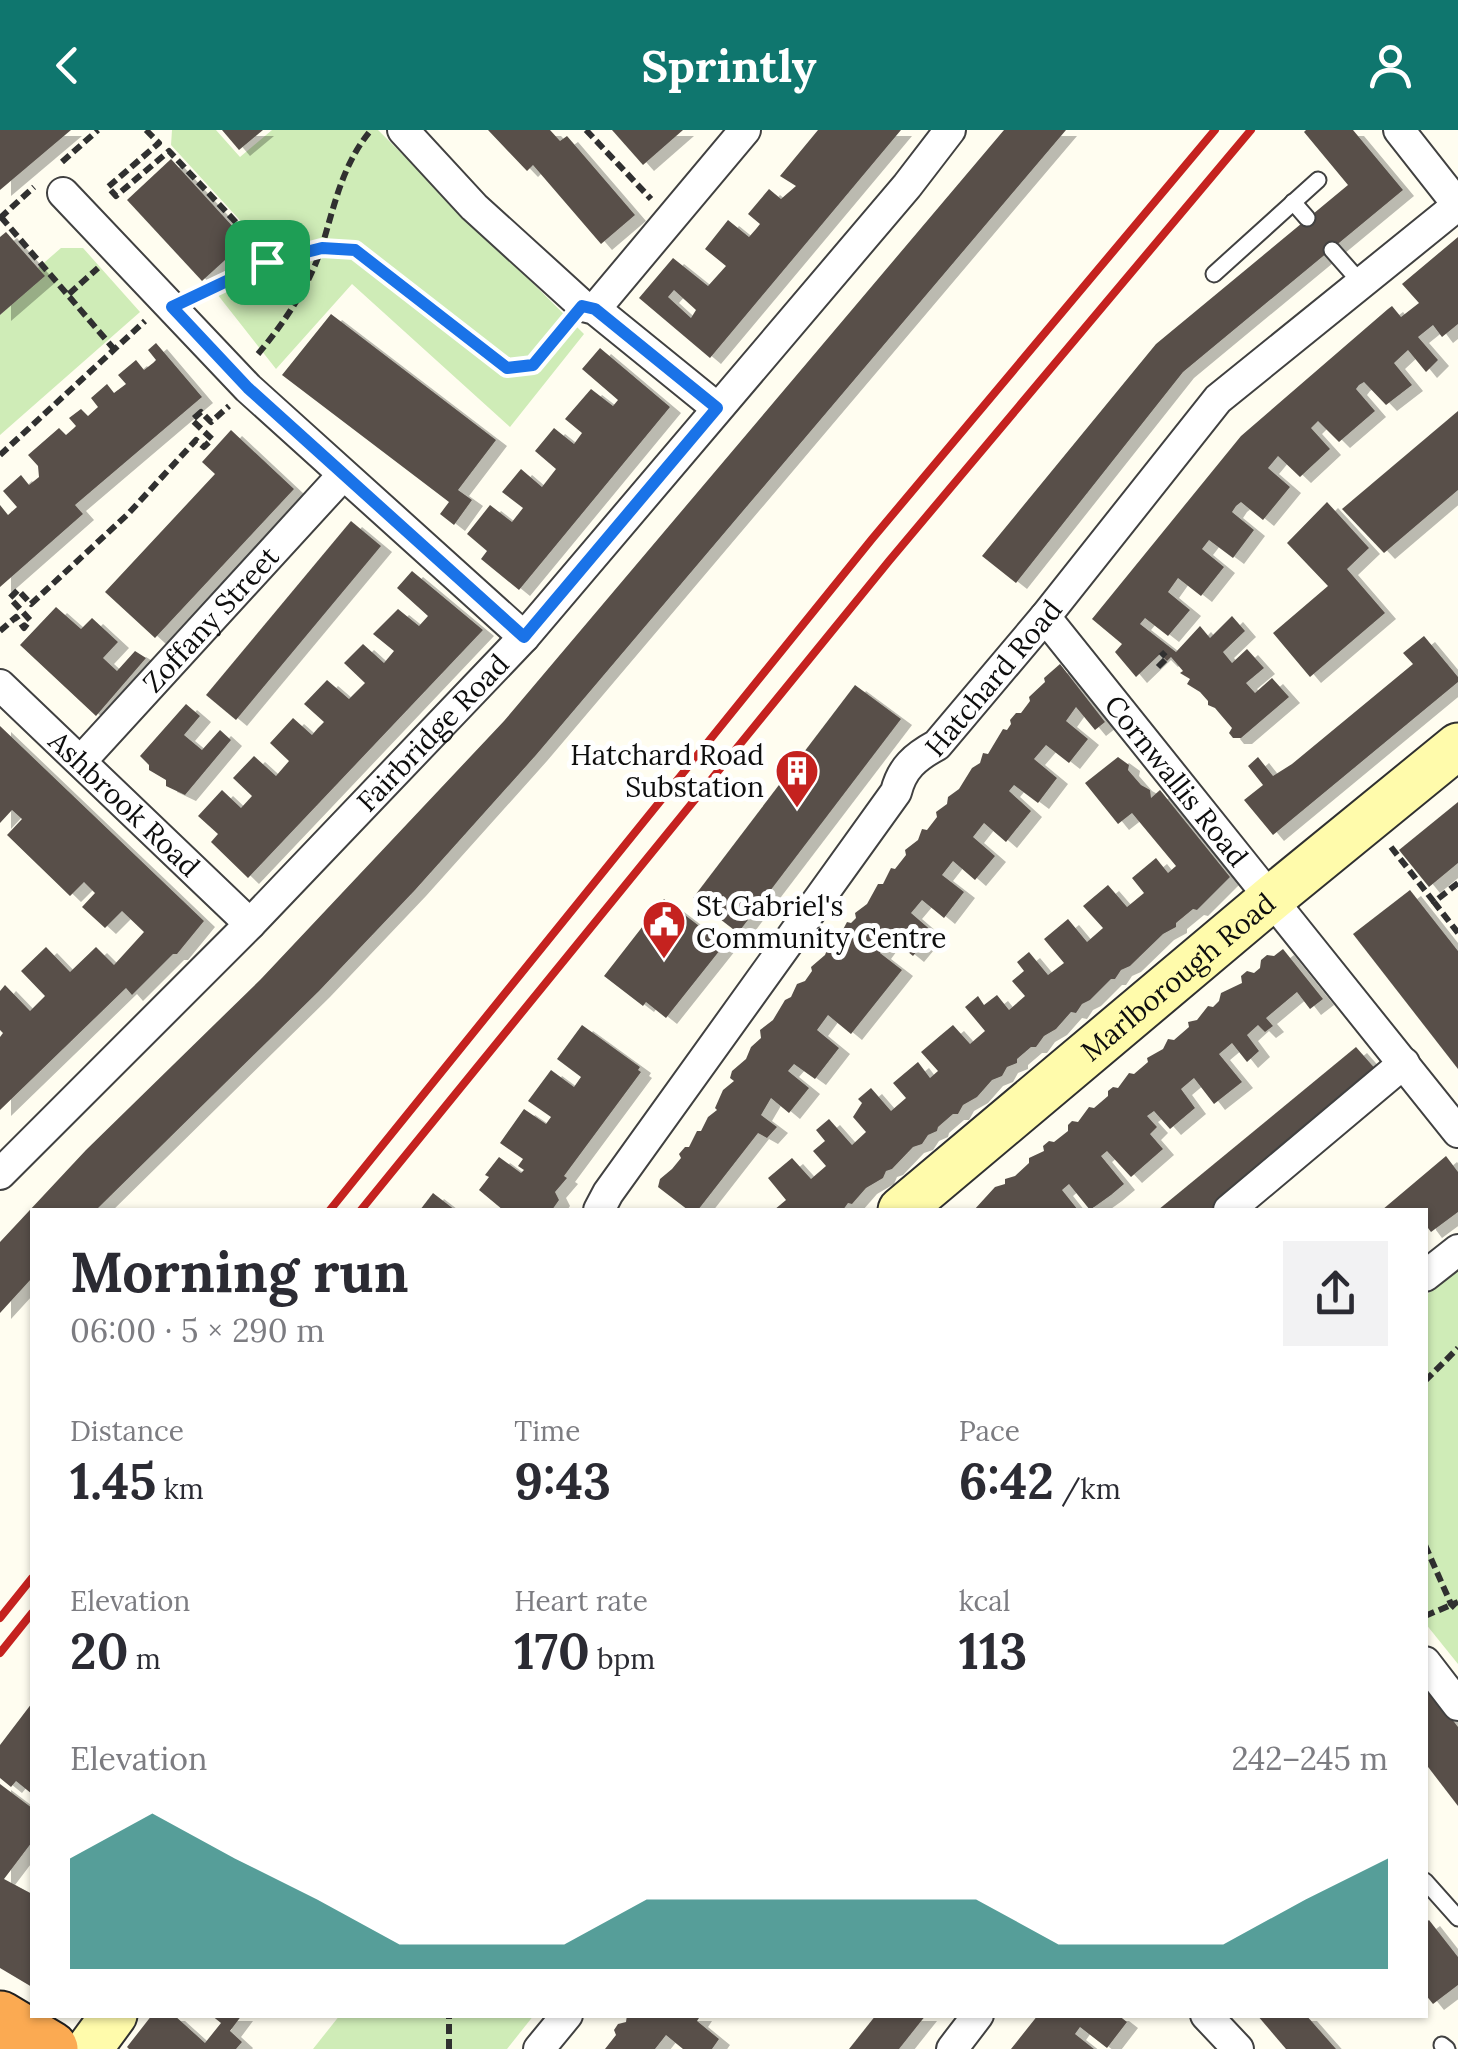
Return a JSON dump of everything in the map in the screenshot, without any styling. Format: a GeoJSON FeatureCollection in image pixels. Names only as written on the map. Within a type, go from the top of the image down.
{"type":"FeatureCollection","features":[{"type":"Feature","properties":{"kind":"street"},"geometry":{"type":"LineString","coordinates":[[403,130],[474,207],[589,308],[717,408]]}},
{"type":"Feature","properties":{"kind":"street"},"geometry":{"type":"LineString","coordinates":[[589,308],[745,130]]}},
{"type":"Feature","properties":{"kind":"street","name":"Fairbridge Road"},"geometry":{"type":"LineString","coordinates":[[0,1174],[250,924],[524,637],[950,130]]}},
{"type":"Feature","properties":{"kind":"street"},"geometry":{"type":"LineString","coordinates":[[1399,130],[1458,205]]}},
{"type":"Feature","properties":{"kind":"street"},"geometry":{"type":"LineString","coordinates":[[62,193],[160,312],[524,637]]}},
{"type":"Feature","properties":{"kind":"street","name":"Hatchard Road"},"geometry":{"type":"LineString","coordinates":[[600,1208],[896,792],[900,774],[918,755],[937,745],[1046,617],[1218,399],[1458,205]]}},
{"type":"Feature","properties":{"kind":"street","name":"Zoffany Street"},"geometry":{"type":"LineString","coordinates":[[81,761],[342,476]]}},
{"type":"Feature","properties":{"kind":"street","name":"Cornwallis Road"},"geometry":{"type":"LineString","coordinates":[[1046,617],[1458,1132]]}},
{"type":"Feature","properties":{"kind":"street","name":"Ashbrook Road"},"geometry":{"type":"LineString","coordinates":[[0,684],[250,924]]}},
{"type":"Feature","properties":{"kind":"street","name":"Marlborough Road"},"geometry":{"type":"LineString","coordinates":[[917,1205],[1272,897],[1458,746]]}},
{"type":"Feature","properties":{"kind":"street"},"geometry":{"type":"LineString","coordinates":[[1231,1208],[1404,1063]]}},
{"type":"Feature","properties":{"kind":"street"},"geometry":{"type":"LineString","coordinates":[[1428,1274],[1458,1250]]}},
{"type":"Feature","properties":{"kind":"street"},"geometry":{"type":"LineString","coordinates":[[1428,1666],[1458,1705]]}},
{"type":"Feature","properties":{"kind":"street"},"geometry":{"type":"LineString","coordinates":[[45,2042],[106,2018]]}},
{"type":"Feature","properties":{"kind":"street"},"geometry":{"type":"LineString","coordinates":[[539,2049],[565,2018]]}},
{"type":"Feature","properties":{"kind":"street"},"geometry":{"type":"LineString","coordinates":[[952,2049],[976,2018]]}},
{"type":"Feature","properties":{"kind":"street"},"geometry":{"type":"LineString","coordinates":[[1209,2018],[1238,2049]]}},
{"type":"Feature","properties":{"kind":"lane"},"geometry":{"type":"LineString","coordinates":[[1214,274],[1318,180]]}},
{"type":"Feature","properties":{"kind":"lane"},"geometry":{"type":"LineString","coordinates":[[1293,202],[1307,218]]}},
{"type":"Feature","properties":{"kind":"lane"},"geometry":{"type":"LineString","coordinates":[[1332,250],[1362,284]]}},
{"type":"Feature","properties":{"kind":"lane"},"geometry":{"type":"LineString","coordinates":[[1428,1884],[1458,1918]]}},
{"type":"Feature","properties":{"kind":"path"},"geometry":{"type":"LineString","coordinates":[[146,130],[159,143],[108,187],[116,196],[170,152],[246,233]]}},
{"type":"Feature","properties":{"kind":"path"},"geometry":{"type":"LineString","coordinates":[[0,630],[16,617],[24,628],[30,620],[10,598],[18,590],[31,604],[128,514],[196,440],[204,447],[212,439],[192,420],[201,412],[212,422],[284,322],[322,248],[330,210],[357,146],[371,130]]}},
{"type":"Feature","properties":{"kind":"path"},"geometry":{"type":"LineString","coordinates":[[586,130],[669,218]]}},
{"type":"Feature","properties":{"kind":"path"},"geometry":{"type":"LineString","coordinates":[[1,217],[114,350]]}},
{"type":"Feature","properties":{"kind":"path"},"geometry":{"type":"LineString","coordinates":[[0,455],[160,312],[267,262],[322,248],[355,250],[507,368],[533,365],[589,308]]}},
{"type":"Feature","properties":{"kind":"path"},"geometry":{"type":"LineString","coordinates":[[1158,667],[1167,658],[1161,652]]}},
{"type":"Feature","properties":{"kind":"path"},"geometry":{"type":"LineString","coordinates":[[1369,818],[1458,934]]}},
{"type":"Feature","properties":{"kind":"path"},"geometry":{"type":"LineString","coordinates":[[1434,902],[1458,882]]}},
{"type":"Feature","properties":{"kind":"path"},"geometry":{"type":"LineString","coordinates":[[1428,1378],[1458,1348]]}},
{"type":"Feature","properties":{"kind":"path"},"geometry":{"type":"LineString","coordinates":[[1428,1550],[1458,1611]]}},
{"type":"Feature","properties":{"kind":"path"},"geometry":{"type":"LineString","coordinates":[[1428,1615],[1454,1603]]}},
{"type":"Feature","properties":{"kind":"path"},"geometry":{"type":"LineString","coordinates":[[449,2018],[449,2049]]}},
{"type":"Feature","properties":{"kind":"green space"},"geometry":{"type":"Polygon","coordinates":[[[172,130],[216,130],[240,157],[272,130],[378,130],[584,334],[510,427],[352,284],[276,369],[210,285],[259,241],[171,145],[172,130]]]}},
{"type":"Feature","properties":{"kind":"green space"},"geometry":{"type":"Polygon","coordinates":[[[61,248],[83,248],[140,312],[0,435],[0,315],[44,276],[38,268],[61,248]]]}},
{"type":"Feature","properties":{"kind":"green space"},"geometry":{"type":"Polygon","coordinates":[[[1458,1271],[1458,1664],[1428,1627],[1428,1294],[1458,1271]]]}},
{"type":"Feature","properties":{"kind":"green space"},"geometry":{"type":"Polygon","coordinates":[[[338,2018],[532,2018],[507,2049],[313,2049],[338,2018]]]}},
{"type":"Feature","properties":{"kind":"building"},"geometry":{"type":"Polygon","coordinates":[[[0,130],[71,130],[0,190],[0,130]]]}},
{"type":"Feature","properties":{"kind":"building"},"geometry":{"type":"Polygon","coordinates":[[[222,130],[263,130],[239,150],[222,130]]]}},
{"type":"Feature","properties":{"kind":"building"},"geometry":{"type":"Polygon","coordinates":[[[488,130],[550,130],[560,141],[567,136],[635,215],[601,244],[533,165],[527,171],[488,130]]]}},
{"type":"Feature","properties":{"kind":"building"},"geometry":{"type":"Polygon","coordinates":[[[612,130],[683,130],[643,165],[612,130]]]}},
{"type":"Feature","properties":{"kind":"building"},"geometry":{"type":"Polygon","coordinates":[[[818,130],[901,130],[710,358],[639,298],[673,258],[708,286],[726,266],[705,249],[728,220],[749,237],[760,224],[748,214],[769,189],[781,199],[796,186],[780,176],[818,130]],[[674,290],[668,297],[691,318],[696,310],[674,290]]]}},
{"type":"Feature","properties":{"kind":"building"},"geometry":{"type":"Polygon","coordinates":[[[1004,130],[1066,130],[536,755],[319,991],[98,1208],[32,1208],[261,979],[504,721],[1004,130]]]}},
{"type":"Feature","properties":{"kind":"building"},"geometry":{"type":"Polygon","coordinates":[[[1306,130],[1353,130],[1403,190],[1183,372],[1016,583],[982,556],[1156,344],[1348,185],[1306,130]]]}},
{"type":"Feature","properties":{"kind":"building"},"geometry":{"type":"Polygon","coordinates":[[[171,159],[246,241],[202,281],[127,200],[171,159]]]}},
{"type":"Feature","properties":{"kind":"building"},"geometry":{"type":"Polygon","coordinates":[[[6,232],[45,276],[0,315],[0,237],[6,232]]]}},
{"type":"Feature","properties":{"kind":"building"},"geometry":{"type":"Polygon","coordinates":[[[1458,237],[1458,324],[1442,337],[1433,325],[1418,337],[1438,360],[1426,372],[1408,350],[1394,363],[1412,385],[1386,405],[1364,382],[1359,385],[1356,389],[1375,411],[1339,442],[1318,421],[1311,428],[1330,449],[1300,477],[1278,456],[1268,468],[1290,487],[1263,520],[1241,502],[1236,506],[1232,512],[1254,530],[1233,558],[1209,540],[1202,549],[1224,567],[1201,596],[1178,578],[1168,592],[1190,610],[1168,636],[1145,618],[1140,624],[1176,652],[1200,626],[1210,638],[1232,616],[1245,631],[1223,652],[1232,663],[1247,649],[1264,668],[1246,683],[1255,693],[1272,678],[1289,697],[1241,738],[1233,738],[1229,733],[1232,728],[1200,692],[1187,684],[1190,679],[1180,673],[1183,671],[1171,657],[1167,661],[1160,654],[1136,677],[1115,652],[1122,644],[1092,619],[1241,436],[1392,306],[1401,317],[1419,303],[1402,284],[1458,237]]]}},
{"type":"Feature","properties":{"kind":"building"},"geometry":{"type":"Polygon","coordinates":[[[331,314],[496,440],[458,490],[472,500],[454,525],[440,514],[449,502],[282,375],[331,314]]]}},
{"type":"Feature","properties":{"kind":"building"},"geometry":{"type":"Polygon","coordinates":[[[156,343],[202,397],[75,505],[83,514],[0,587],[0,505],[8,515],[17,507],[3,491],[21,475],[29,485],[39,477],[38,466],[28,455],[59,428],[66,435],[76,426],[69,418],[81,409],[88,416],[98,407],[91,398],[107,384],[114,393],[126,384],[118,375],[136,360],[144,370],[153,363],[156,360],[148,350],[156,343]]]}},
{"type":"Feature","properties":{"kind":"building"},"geometry":{"type":"Polygon","coordinates":[[[600,348],[670,407],[519,590],[481,559],[487,551],[467,534],[490,505],[512,522],[523,508],[502,492],[521,469],[542,487],[556,469],[535,451],[554,428],[574,444],[582,433],[565,419],[591,389],[613,406],[618,400],[582,369],[600,348]]]}},
{"type":"Feature","properties":{"kind":"building"},"geometry":{"type":"Polygon","coordinates":[[[1458,411],[1458,490],[1384,553],[1342,509],[1458,411]]]}},
{"type":"Feature","properties":{"kind":"building"},"geometry":{"type":"Polygon","coordinates":[[[231,430],[294,489],[155,638],[105,592],[215,474],[202,462],[231,430]]]}},
{"type":"Feature","properties":{"kind":"building"},"geometry":{"type":"Polygon","coordinates":[[[1327,502],[1369,548],[1347,569],[1385,613],[1310,677],[1273,633],[1328,586],[1287,543],[1327,502]]]}},
{"type":"Feature","properties":{"kind":"building"},"geometry":{"type":"Polygon","coordinates":[[[351,521],[381,546],[236,720],[206,695],[351,521]]]}},
{"type":"Feature","properties":{"kind":"building"},"geometry":{"type":"Polygon","coordinates":[[[412,571],[483,630],[248,878],[211,842],[218,834],[198,816],[222,790],[241,808],[252,796],[233,778],[254,756],[276,776],[289,761],[270,743],[293,718],[312,735],[324,722],[304,704],[327,680],[349,699],[365,683],[344,663],[363,644],[384,663],[394,651],[373,634],[398,609],[419,626],[428,616],[397,588],[412,571]]]}},
{"type":"Feature","properties":{"kind":"building"},"geometry":{"type":"Polygon","coordinates":[[[56,607],[81,629],[92,618],[118,642],[103,658],[117,671],[135,651],[146,658],[96,716],[20,645],[56,607]]]}},
{"type":"Feature","properties":{"kind":"building"},"geometry":{"type":"Polygon","coordinates":[[[1424,636],[1458,682],[1273,835],[1244,800],[1263,785],[1248,766],[1258,757],[1273,776],[1292,764],[1413,664],[1403,653],[1424,636]]]}},
{"type":"Feature","properties":{"kind":"building"},"geometry":{"type":"Polygon","coordinates":[[[1060,664],[1105,722],[1095,730],[1076,707],[1066,721],[1088,739],[1069,763],[1046,745],[1034,759],[1057,778],[1038,803],[1014,785],[1009,791],[1031,811],[1006,842],[984,823],[973,837],[995,856],[975,880],[953,861],[942,875],[964,892],[944,918],[922,900],[911,913],[933,932],[913,956],[891,938],[880,953],[902,970],[851,1034],[828,1015],[817,1030],[839,1048],[815,1079],[794,1064],[788,1071],[809,1088],[789,1113],[771,1098],[761,1115],[777,1127],[767,1138],[758,1133],[700,1208],[685,1208],[658,1187],[660,1179],[717,1110],[723,1090],[734,1081],[730,1078],[732,1071],[746,1059],[761,1038],[760,1030],[773,1020],[797,984],[805,981],[811,967],[825,955],[829,945],[833,946],[847,922],[856,918],[855,913],[867,904],[878,884],[883,884],[891,868],[895,869],[906,855],[905,850],[918,840],[922,829],[927,830],[937,817],[936,812],[980,763],[983,753],[988,754],[1003,729],[1011,724],[1010,720],[1021,713],[1029,697],[1045,682],[1044,678],[1060,664]]]}},
{"type":"Feature","properties":{"kind":"building","name":"Hatchard Road Substation"},"geometry":{"type":"Polygon","coordinates":[[[855,685],[901,719],[738,933],[693,898],[855,685]]]}},
{"type":"Feature","properties":{"kind":"building"},"geometry":{"type":"Polygon","coordinates":[[[186,704],[200,716],[184,735],[202,750],[220,730],[231,740],[185,795],[166,786],[166,780],[149,770],[140,756],[186,704]]]}},
{"type":"Feature","properties":{"kind":"building"},"geometry":{"type":"Polygon","coordinates":[[[0,726],[204,921],[177,954],[132,995],[126,988],[0,1110],[0,991],[5,985],[30,1011],[45,996],[21,971],[46,947],[70,972],[96,947],[114,965],[144,932],[122,911],[105,928],[82,907],[95,893],[84,882],[70,896],[7,835],[22,819],[12,810],[0,823],[0,726]]]}},
{"type":"Feature","properties":{"kind":"building"},"geometry":{"type":"Polygon","coordinates":[[[1118,757],[1150,790],[1151,798],[1160,790],[1230,877],[1197,910],[1193,909],[1163,934],[1076,1013],[1071,1012],[1036,1047],[1007,1067],[1002,1076],[992,1080],[922,1144],[913,1147],[852,1204],[844,1208],[776,1208],[786,1200],[768,1178],[792,1158],[811,1179],[826,1166],[813,1151],[825,1141],[816,1130],[829,1119],[852,1145],[866,1132],[853,1117],[862,1103],[858,1099],[871,1088],[891,1111],[906,1098],[893,1083],[918,1062],[930,1078],[938,1071],[921,1052],[953,1025],[970,1044],[985,1031],[965,1007],[978,996],[984,1005],[997,995],[1009,1010],[1025,996],[1012,981],[1024,971],[1017,962],[1029,952],[1048,975],[1064,963],[1044,939],[1068,919],[1087,942],[1103,928],[1083,906],[1108,885],[1127,907],[1144,893],[1132,878],[1156,858],[1168,873],[1176,866],[1132,813],[1118,824],[1085,783],[1118,757]]]}},
{"type":"Feature","properties":{"kind":"building"},"geometry":{"type":"Polygon","coordinates":[[[1458,802],[1458,863],[1429,887],[1399,850],[1458,802]]]}},
{"type":"Feature","properties":{"kind":"building"},"geometry":{"type":"Polygon","coordinates":[[[1410,890],[1458,951],[1458,1069],[1353,934],[1410,890]]]}},
{"type":"Feature","properties":{"kind":"building","name":"St Gabriel's Community Centre"},"geometry":{"type":"Polygon","coordinates":[[[664,899],[724,945],[666,1018],[604,976],[664,899]]]}},
{"type":"Feature","properties":{"kind":"building"},"geometry":{"type":"Polygon","coordinates":[[[1283,949],[1323,999],[1310,1009],[1297,992],[1266,1018],[1273,1026],[1265,1032],[1258,1025],[1247,1035],[1259,1051],[1247,1062],[1232,1043],[1219,1054],[1242,1082],[1214,1104],[1194,1078],[1181,1089],[1195,1108],[1170,1129],[1154,1111],[1147,1116],[1157,1127],[1150,1134],[1163,1149],[1131,1177],[1107,1151],[1101,1156],[1124,1184],[1111,1195],[1088,1208],[1069,1184],[1062,1190],[1076,1208],[976,1208],[995,1187],[1005,1184],[1005,1179],[1015,1176],[1029,1163],[1029,1158],[1044,1151],[1043,1146],[1068,1131],[1072,1121],[1078,1122],[1089,1107],[1094,1108],[1129,1073],[1134,1074],[1148,1062],[1147,1058],[1163,1049],[1168,1039],[1174,1040],[1189,1027],[1188,1022],[1197,1020],[1208,1006],[1213,1007],[1221,993],[1242,983],[1241,976],[1247,971],[1254,973],[1267,955],[1274,956],[1283,949]]]}},
{"type":"Feature","properties":{"kind":"building"},"geometry":{"type":"Polygon","coordinates":[[[582,1025],[640,1067],[641,1072],[564,1176],[567,1178],[555,1192],[559,1200],[553,1208],[501,1208],[479,1190],[489,1177],[485,1175],[499,1157],[521,1173],[524,1170],[518,1166],[523,1159],[500,1143],[524,1109],[546,1124],[551,1117],[528,1101],[551,1070],[574,1087],[581,1077],[557,1059],[582,1025]]]}},
{"type":"Feature","properties":{"kind":"building"},"geometry":{"type":"Polygon","coordinates":[[[1356,1047],[1378,1072],[1213,1208],[1160,1208],[1356,1047]]]}},
{"type":"Feature","properties":{"kind":"building"},"geometry":{"type":"Polygon","coordinates":[[[1446,1156],[1458,1172],[1458,1212],[1431,1232],[1428,1208],[1384,1208],[1446,1156]]]}},
{"type":"Feature","properties":{"kind":"building"},"geometry":{"type":"Polygon","coordinates":[[[433,1193],[452,1208],[422,1208],[433,1193]]]}},
{"type":"Feature","properties":{"kind":"building"},"geometry":{"type":"Polygon","coordinates":[[[30,1210],[30,1280],[0,1313],[0,1242],[30,1210]]]}},
{"type":"Feature","properties":{"kind":"building"},"geometry":{"type":"Polygon","coordinates":[[[1428,1688],[1458,1727],[1458,1806],[1428,1767],[1428,1688]]]}},
{"type":"Feature","properties":{"kind":"building"},"geometry":{"type":"Polygon","coordinates":[[[30,1706],[30,1792],[16,1781],[11,1787],[0,1778],[0,1745],[30,1706]]]}},
{"type":"Feature","properties":{"kind":"building"},"geometry":{"type":"Polygon","coordinates":[[[0,1784],[30,1806],[30,1845],[4,1879],[30,1893],[30,1986],[0,1968],[0,1784]]]}},
{"type":"Feature","properties":{"kind":"building"},"geometry":{"type":"Polygon","coordinates":[[[1428,1921],[1458,1957],[1458,1985],[1433,2004],[1428,1998],[1428,1921]]]}},
{"type":"Feature","properties":{"kind":"building"},"geometry":{"type":"Polygon","coordinates":[[[150,2018],[177,2018],[205,2043],[221,2023],[215,2018],[240,2018],[230,2031],[242,2042],[236,2049],[127,2047],[150,2018]]]}},
{"type":"Feature","properties":{"kind":"building"},"geometry":{"type":"Polygon","coordinates":[[[627,2018],[699,2018],[697,2021],[719,2039],[712,2049],[683,2049],[666,2035],[655,2049],[605,2049],[616,2035],[618,2024],[627,2018]]]}},
{"type":"Feature","properties":{"kind":"building"},"geometry":{"type":"Polygon","coordinates":[[[874,2018],[924,2018],[899,2049],[849,2049],[874,2018]]]}},
{"type":"Feature","properties":{"kind":"building"},"geometry":{"type":"Polygon","coordinates":[[[1036,2018],[1122,2018],[1127,2022],[1107,2048],[1080,2027],[1075,2034],[1094,2049],[1011,2049],[1036,2018]]]}},
{"type":"Feature","properties":{"kind":"building"},"geometry":{"type":"Polygon","coordinates":[[[1260,2018],[1309,2018],[1336,2049],[1286,2049],[1260,2018]]]}},
{"type":"Feature","properties":{"kind":"railway"},"geometry":{"type":"LineString","coordinates":[[332,1208],[872,539],[1215,130]]}},
{"type":"Feature","properties":{"kind":"railway"},"geometry":{"type":"LineString","coordinates":[[363,1208],[889,561],[1251,130]]}},
{"type":"Feature","properties":{"kind":"railway"},"geometry":{"type":"LineString","coordinates":[[0,1618],[30,1580]]}},
{"type":"Feature","properties":{"kind":"railway"},"geometry":{"type":"LineString","coordinates":[[0,1653],[30,1616]]}},
{"type":"Feature","properties":{"kind":"place","name":"Hatchard Road Substation"},"geometry":{"type":"Point","coordinates":[797,809]}},
{"type":"Feature","properties":{"kind":"place","name":"St Gabriel's Community Centre"},"geometry":{"type":"Point","coordinates":[664,960]}},
{"type":"Feature","properties":{"kind":"route"},"geometry":{"type":"LineString","coordinates":[[322,248],[355,250],[507,368],[533,365],[582,306],[595,309],[717,408],[524,637],[248,388],[172,307],[267,262],[322,248]]}}]}
